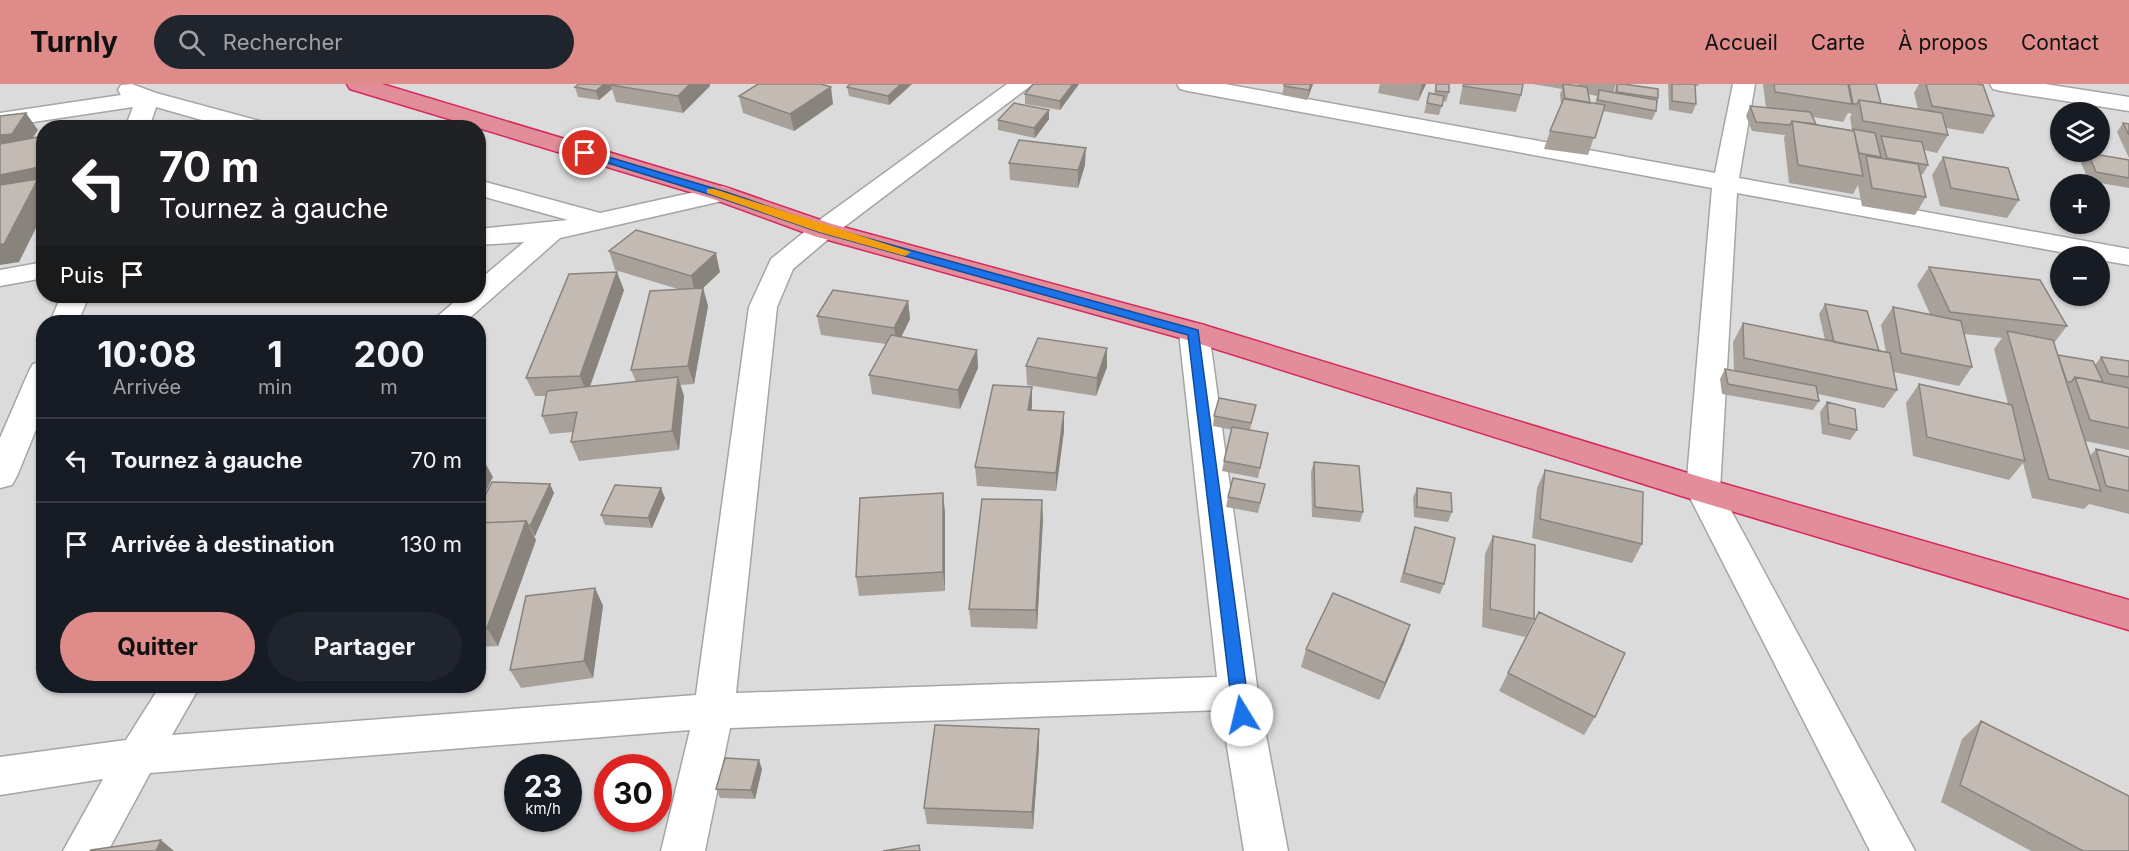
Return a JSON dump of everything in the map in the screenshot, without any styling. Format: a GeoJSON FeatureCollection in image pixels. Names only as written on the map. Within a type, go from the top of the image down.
{"type":"FeatureCollection","features":[{"type":"Feature","properties":{"kind":"highway"},"geometry":{"type":"LineString","coordinates":[[358,84],[477,120]]}},
{"type":"Feature","properties":{"kind":"highway"},"geometry":{"type":"LineString","coordinates":[[486,123],[722,194],[823,230],[1194,332],[1703,490],[2129,615]]}},
{"type":"Feature","properties":{"kind":"street"},"geometry":{"type":"LineString","coordinates":[[116,84],[147,98],[229,120]]}},
{"type":"Feature","properties":{"kind":"street"},"geometry":{"type":"LineString","coordinates":[[683,851],[714,711],[763,307],[781,265],[823,230],[1022,84]]}},
{"type":"Feature","properties":{"kind":"street"},"geometry":{"type":"LineString","coordinates":[[1188,84],[2129,257]]}},
{"type":"Feature","properties":{"kind":"street"},"geometry":{"type":"LineString","coordinates":[[1744,84],[1725,184],[1703,490],[1893,851]]}},
{"type":"Feature","properties":{"kind":"street"},"geometry":{"type":"LineString","coordinates":[[2001,84],[2129,104]]}},
{"type":"Feature","properties":{"kind":"street"},"geometry":{"type":"LineString","coordinates":[[0,120],[147,98]]}},
{"type":"Feature","properties":{"kind":"street"},"geometry":{"type":"LineString","coordinates":[[140,120],[147,98]]}},
{"type":"Feature","properties":{"kind":"street"},"geometry":{"type":"LineString","coordinates":[[486,189],[600,221]]}},
{"type":"Feature","properties":{"kind":"street"},"geometry":{"type":"LineString","coordinates":[[486,236],[551,232],[722,194]]}},
{"type":"Feature","properties":{"kind":"street"},"geometry":{"type":"LineString","coordinates":[[486,289],[551,232]]}},
{"type":"Feature","properties":{"kind":"street"},"geometry":{"type":"LineString","coordinates":[[0,278],[36,271]]}},
{"type":"Feature","properties":{"kind":"street"},"geometry":{"type":"LineString","coordinates":[[456,315],[470,303]]}},
{"type":"Feature","properties":{"kind":"street"},"geometry":{"type":"LineString","coordinates":[[1194,332],[1238,693],[1266,851]]}},
{"type":"Feature","properties":{"kind":"street"},"geometry":{"type":"LineString","coordinates":[[0,476],[36,390]]}},
{"type":"Feature","properties":{"kind":"street"},"geometry":{"type":"LineString","coordinates":[[85,851],[138,756],[177,693]]}},
{"type":"Feature","properties":{"kind":"street"},"geometry":{"type":"LineString","coordinates":[[0,776],[138,756],[714,711],[1238,693]]}},
{"type":"Feature","properties":{"kind":"shaded area"},"geometry":{"type":"Polygon","coordinates":[[[0,84],[2129,84],[2129,851],[0,851],[0,84]]]}},
{"type":"Feature","properties":{"kind":"building"},"geometry":{"type":"Polygon","coordinates":[[[579,84],[604,84],[596,91],[575,87],[579,84]]]}},
{"type":"Feature","properties":{"kind":"building"},"geometry":{"type":"Polygon","coordinates":[[[612,84],[690,84],[678,96],[612,84]]]}},
{"type":"Feature","properties":{"kind":"building"},"geometry":{"type":"Polygon","coordinates":[[[758,84],[821,84],[831,87],[790,114],[739,96],[758,84]]]}},
{"type":"Feature","properties":{"kind":"building"},"geometry":{"type":"Polygon","coordinates":[[[850,84],[901,84],[888,96],[847,87],[850,84]]]}},
{"type":"Feature","properties":{"kind":"building"},"geometry":{"type":"Polygon","coordinates":[[[1033,84],[1073,84],[1060,101],[1025,94],[1033,84]]]}},
{"type":"Feature","properties":{"kind":"building"},"geometry":{"type":"Polygon","coordinates":[[[1284,84],[1311,84],[1309,90],[1284,86],[1284,84]]]}},
{"type":"Feature","properties":{"kind":"building"},"geometry":{"type":"Polygon","coordinates":[[[1436,84],[1449,84],[1449,92],[1436,91],[1436,84]]]}},
{"type":"Feature","properties":{"kind":"building"},"geometry":{"type":"Polygon","coordinates":[[[1464,84],[1523,84],[1521,95],[1463,86],[1464,84]]]}},
{"type":"Feature","properties":{"kind":"building"},"geometry":{"type":"Polygon","coordinates":[[[1563,84],[1587,87],[1590,103],[1565,99],[1563,84]]]}},
{"type":"Feature","properties":{"kind":"building"},"geometry":{"type":"Polygon","coordinates":[[[1617,84],[1658,89],[1658,98],[1617,92],[1617,84]]]}},
{"type":"Feature","properties":{"kind":"building"},"geometry":{"type":"Polygon","coordinates":[[[1672,84],[1695,84],[1696,104],[1672,101],[1672,84]]]}},
{"type":"Feature","properties":{"kind":"building"},"geometry":{"type":"Polygon","coordinates":[[[1774,84],[1848,84],[1852,104],[1775,92],[1774,84]]]}},
{"type":"Feature","properties":{"kind":"building"},"geometry":{"type":"Polygon","coordinates":[[[1849,84],[1876,84],[1881,103],[1859,100],[1857,104],[1853,104],[1849,84]]]}},
{"type":"Feature","properties":{"kind":"building"},"geometry":{"type":"Polygon","coordinates":[[[1926,84],[1983,85],[1994,116],[1932,106],[1926,84]]]}},
{"type":"Feature","properties":{"kind":"building"},"geometry":{"type":"Polygon","coordinates":[[[1599,90],[1657,100],[1656,111],[1598,100],[1599,90]]]}},
{"type":"Feature","properties":{"kind":"building"},"geometry":{"type":"Polygon","coordinates":[[[1429,93],[1444,96],[1442,106],[1427,103],[1429,93]]]}},
{"type":"Feature","properties":{"kind":"building"},"geometry":{"type":"Polygon","coordinates":[[[1564,98],[1605,105],[1595,138],[1550,131],[1564,98]]]}},
{"type":"Feature","properties":{"kind":"building"},"geometry":{"type":"Polygon","coordinates":[[[1859,100],[1942,113],[1948,135],[1863,121],[1859,100]]]}},
{"type":"Feature","properties":{"kind":"building"},"geometry":{"type":"Polygon","coordinates":[[[1014,103],[1049,110],[1034,128],[998,120],[1014,103]]]}},
{"type":"Feature","properties":{"kind":"building"},"geometry":{"type":"Polygon","coordinates":[[[1750,106],[1810,112],[1816,124],[1792,121],[1790,125],[1756,122],[1750,106]]]}},
{"type":"Feature","properties":{"kind":"building"},"geometry":{"type":"Polygon","coordinates":[[[26,113],[12,134],[0,135],[0,116],[26,113]]]}},
{"type":"Feature","properties":{"kind":"building"},"geometry":{"type":"Polygon","coordinates":[[[1792,121],[1854,131],[1863,176],[1798,165],[1792,121]]]}},
{"type":"Feature","properties":{"kind":"building"},"geometry":{"type":"Polygon","coordinates":[[[2123,123],[2129,124],[2129,135],[2123,123]]]}},
{"type":"Feature","properties":{"kind":"building"},"geometry":{"type":"Polygon","coordinates":[[[1853,129],[1875,133],[1881,157],[1859,153],[1853,129]]]}},
{"type":"Feature","properties":{"kind":"building"},"geometry":{"type":"Polygon","coordinates":[[[1881,136],[1922,142],[1928,165],[1887,158],[1881,136]]]}},
{"type":"Feature","properties":{"kind":"building"},"geometry":{"type":"Polygon","coordinates":[[[36,137],[36,168],[0,175],[0,144],[36,137]]]}},
{"type":"Feature","properties":{"kind":"building"},"geometry":{"type":"Polygon","coordinates":[[[1019,140],[1086,148],[1078,170],[1009,163],[1019,140]]]}},
{"type":"Feature","properties":{"kind":"building"},"geometry":{"type":"Polygon","coordinates":[[[1866,156],[1918,164],[1926,197],[1872,188],[1866,156]]]}},
{"type":"Feature","properties":{"kind":"building"},"geometry":{"type":"Polygon","coordinates":[[[1943,157],[2008,168],[2019,200],[1951,188],[1943,157]]]}},
{"type":"Feature","properties":{"kind":"building"},"geometry":{"type":"Polygon","coordinates":[[[2110,157],[2129,160],[2129,178],[2096,172],[2092,162],[2110,162],[2110,157]]]}},
{"type":"Feature","properties":{"kind":"building"},"geometry":{"type":"Polygon","coordinates":[[[36,179],[4,244],[0,244],[0,185],[36,179]]]}},
{"type":"Feature","properties":{"kind":"building"},"geometry":{"type":"Polygon","coordinates":[[[636,230],[716,253],[691,276],[609,251],[636,230]]]}},
{"type":"Feature","properties":{"kind":"building"},"geometry":{"type":"Polygon","coordinates":[[[1929,267],[2040,280],[2050,297],[2050,306],[2055,306],[2067,326],[1950,312],[1929,267]]]}},
{"type":"Feature","properties":{"kind":"building"},"geometry":{"type":"Polygon","coordinates":[[[617,272],[580,376],[526,378],[569,274],[617,272]]]}},
{"type":"Feature","properties":{"kind":"building"},"geometry":{"type":"Polygon","coordinates":[[[703,288],[688,366],[631,370],[650,291],[703,288]]]}},
{"type":"Feature","properties":{"kind":"building"},"geometry":{"type":"Polygon","coordinates":[[[833,290],[908,301],[894,328],[817,316],[833,290]]]}},
{"type":"Feature","properties":{"kind":"building"},"geometry":{"type":"Polygon","coordinates":[[[1825,304],[1867,311],[1879,351],[1834,342],[1825,304]]]}},
{"type":"Feature","properties":{"kind":"building"},"geometry":{"type":"Polygon","coordinates":[[[1893,307],[1961,321],[1972,367],[1901,353],[1893,307]]]}},
{"type":"Feature","properties":{"kind":"building"},"geometry":{"type":"Polygon","coordinates":[[[1743,323],[1890,353],[1897,390],[1744,358],[1743,323]]]}},
{"type":"Feature","properties":{"kind":"building"},"geometry":{"type":"Polygon","coordinates":[[[2007,331],[2053,340],[2101,491],[2049,479],[2007,331]]]}},
{"type":"Feature","properties":{"kind":"building"},"geometry":{"type":"Polygon","coordinates":[[[891,335],[977,350],[958,390],[869,375],[891,335]]]}},
{"type":"Feature","properties":{"kind":"building"},"geometry":{"type":"Polygon","coordinates":[[[1038,338],[1107,348],[1097,378],[1026,366],[1038,338]]]}},
{"type":"Feature","properties":{"kind":"building"},"geometry":{"type":"Polygon","coordinates":[[[2058,355],[2093,361],[2103,382],[2075,377],[2071,382],[2067,382],[2058,355]]]}},
{"type":"Feature","properties":{"kind":"building"},"geometry":{"type":"Polygon","coordinates":[[[2101,357],[2129,361],[2129,377],[2109,374],[2101,357]]]}},
{"type":"Feature","properties":{"kind":"building"},"geometry":{"type":"Polygon","coordinates":[[[1725,369],[1816,386],[1819,401],[1728,384],[1725,369]]]}},
{"type":"Feature","properties":{"kind":"building"},"geometry":{"type":"Polygon","coordinates":[[[678,377],[672,431],[571,442],[577,412],[542,416],[547,391],[678,377]]]}},
{"type":"Feature","properties":{"kind":"building"},"geometry":{"type":"Polygon","coordinates":[[[2075,377],[2129,388],[2129,428],[2090,420],[2075,377]]]}},
{"type":"Feature","properties":{"kind":"building"},"geometry":{"type":"Polygon","coordinates":[[[1919,384],[2012,405],[2025,461],[1927,437],[1919,384]]]}},
{"type":"Feature","properties":{"kind":"building"},"geometry":{"type":"Polygon","coordinates":[[[993,385],[1032,387],[1028,410],[1064,412],[1056,473],[975,467],[993,385]]]}},
{"type":"Feature","properties":{"kind":"building"},"geometry":{"type":"Polygon","coordinates":[[[1219,398],[1256,405],[1251,423],[1214,416],[1219,398]]]}},
{"type":"Feature","properties":{"kind":"building"},"geometry":{"type":"Polygon","coordinates":[[[1827,402],[1855,409],[1857,430],[1829,424],[1827,402]]]}},
{"type":"Feature","properties":{"kind":"building"},"geometry":{"type":"Polygon","coordinates":[[[1232,427],[1268,433],[1260,468],[1224,461],[1232,427]]]}},
{"type":"Feature","properties":{"kind":"building"},"geometry":{"type":"Polygon","coordinates":[[[2096,449],[2129,457],[2129,491],[2106,486],[2096,449]]]}},
{"type":"Feature","properties":{"kind":"building"},"geometry":{"type":"Polygon","coordinates":[[[1314,462],[1359,466],[1363,512],[1315,507],[1314,462]]]}},
{"type":"Feature","properties":{"kind":"building"},"geometry":{"type":"Polygon","coordinates":[[[1545,470],[1643,492],[1642,544],[1540,519],[1545,470]]]}},
{"type":"Feature","properties":{"kind":"building"},"geometry":{"type":"Polygon","coordinates":[[[1233,478],[1265,484],[1260,503],[1228,497],[1233,478]]]}},
{"type":"Feature","properties":{"kind":"building"},"geometry":{"type":"Polygon","coordinates":[[[492,482],[550,484],[530,526],[526,521],[486,523],[486,494],[492,482]]]}},
{"type":"Feature","properties":{"kind":"building"},"geometry":{"type":"Polygon","coordinates":[[[615,485],[661,488],[648,518],[601,515],[615,485]]]}},
{"type":"Feature","properties":{"kind":"building"},"geometry":{"type":"Polygon","coordinates":[[[1417,488],[1451,493],[1452,512],[1417,507],[1417,488]]]}},
{"type":"Feature","properties":{"kind":"building"},"geometry":{"type":"Polygon","coordinates":[[[943,493],[943,572],[856,577],[860,498],[943,493]]]}},
{"type":"Feature","properties":{"kind":"building"},"geometry":{"type":"Polygon","coordinates":[[[982,499],[1042,500],[1036,610],[969,609],[982,499]]]}},
{"type":"Feature","properties":{"kind":"building"},"geometry":{"type":"Polygon","coordinates":[[[526,521],[487,628],[486,628],[486,523],[526,521]]]}},
{"type":"Feature","properties":{"kind":"building"},"geometry":{"type":"Polygon","coordinates":[[[1415,527],[1455,538],[1444,584],[1404,573],[1415,527]]]}},
{"type":"Feature","properties":{"kind":"building"},"geometry":{"type":"Polygon","coordinates":[[[1493,536],[1535,545],[1534,619],[1490,609],[1493,536]]]}},
{"type":"Feature","properties":{"kind":"building"},"geometry":{"type":"Polygon","coordinates":[[[595,588],[584,661],[510,670],[526,596],[595,588]]]}},
{"type":"Feature","properties":{"kind":"building"},"geometry":{"type":"Polygon","coordinates":[[[1333,593],[1410,625],[1385,683],[1306,649],[1333,593]]]}},
{"type":"Feature","properties":{"kind":"building"},"geometry":{"type":"Polygon","coordinates":[[[1539,612],[1625,653],[1595,717],[1508,673],[1539,612]]]}},
{"type":"Feature","properties":{"kind":"building"},"geometry":{"type":"Polygon","coordinates":[[[1981,721],[2129,796],[2129,851],[2083,851],[1960,785],[1981,721]]]}},
{"type":"Feature","properties":{"kind":"building"},"geometry":{"type":"Polygon","coordinates":[[[935,725],[1039,729],[1032,812],[924,808],[935,725]]]}},
{"type":"Feature","properties":{"kind":"building"},"geometry":{"type":"Polygon","coordinates":[[[725,758],[759,760],[751,790],[716,789],[725,758]]]}},
{"type":"Feature","properties":{"kind":"building"},"geometry":{"type":"Polygon","coordinates":[[[161,840],[156,851],[90,851],[91,850],[161,840]]]}},
{"type":"Feature","properties":{"kind":"building"},"geometry":{"type":"Polygon","coordinates":[[[919,845],[920,851],[883,851],[919,845]]]}},
{"type":"Feature","properties":{"kind":"slow traffic"},"geometry":{"type":"LineString","coordinates":[[711,191],[823,230],[905,252]]}},
{"type":"Feature","properties":{"kind":"route"},"geometry":{"type":"LineString","coordinates":[[585,153],[722,194],[823,230],[1194,332],[1242,715]]}}]}
